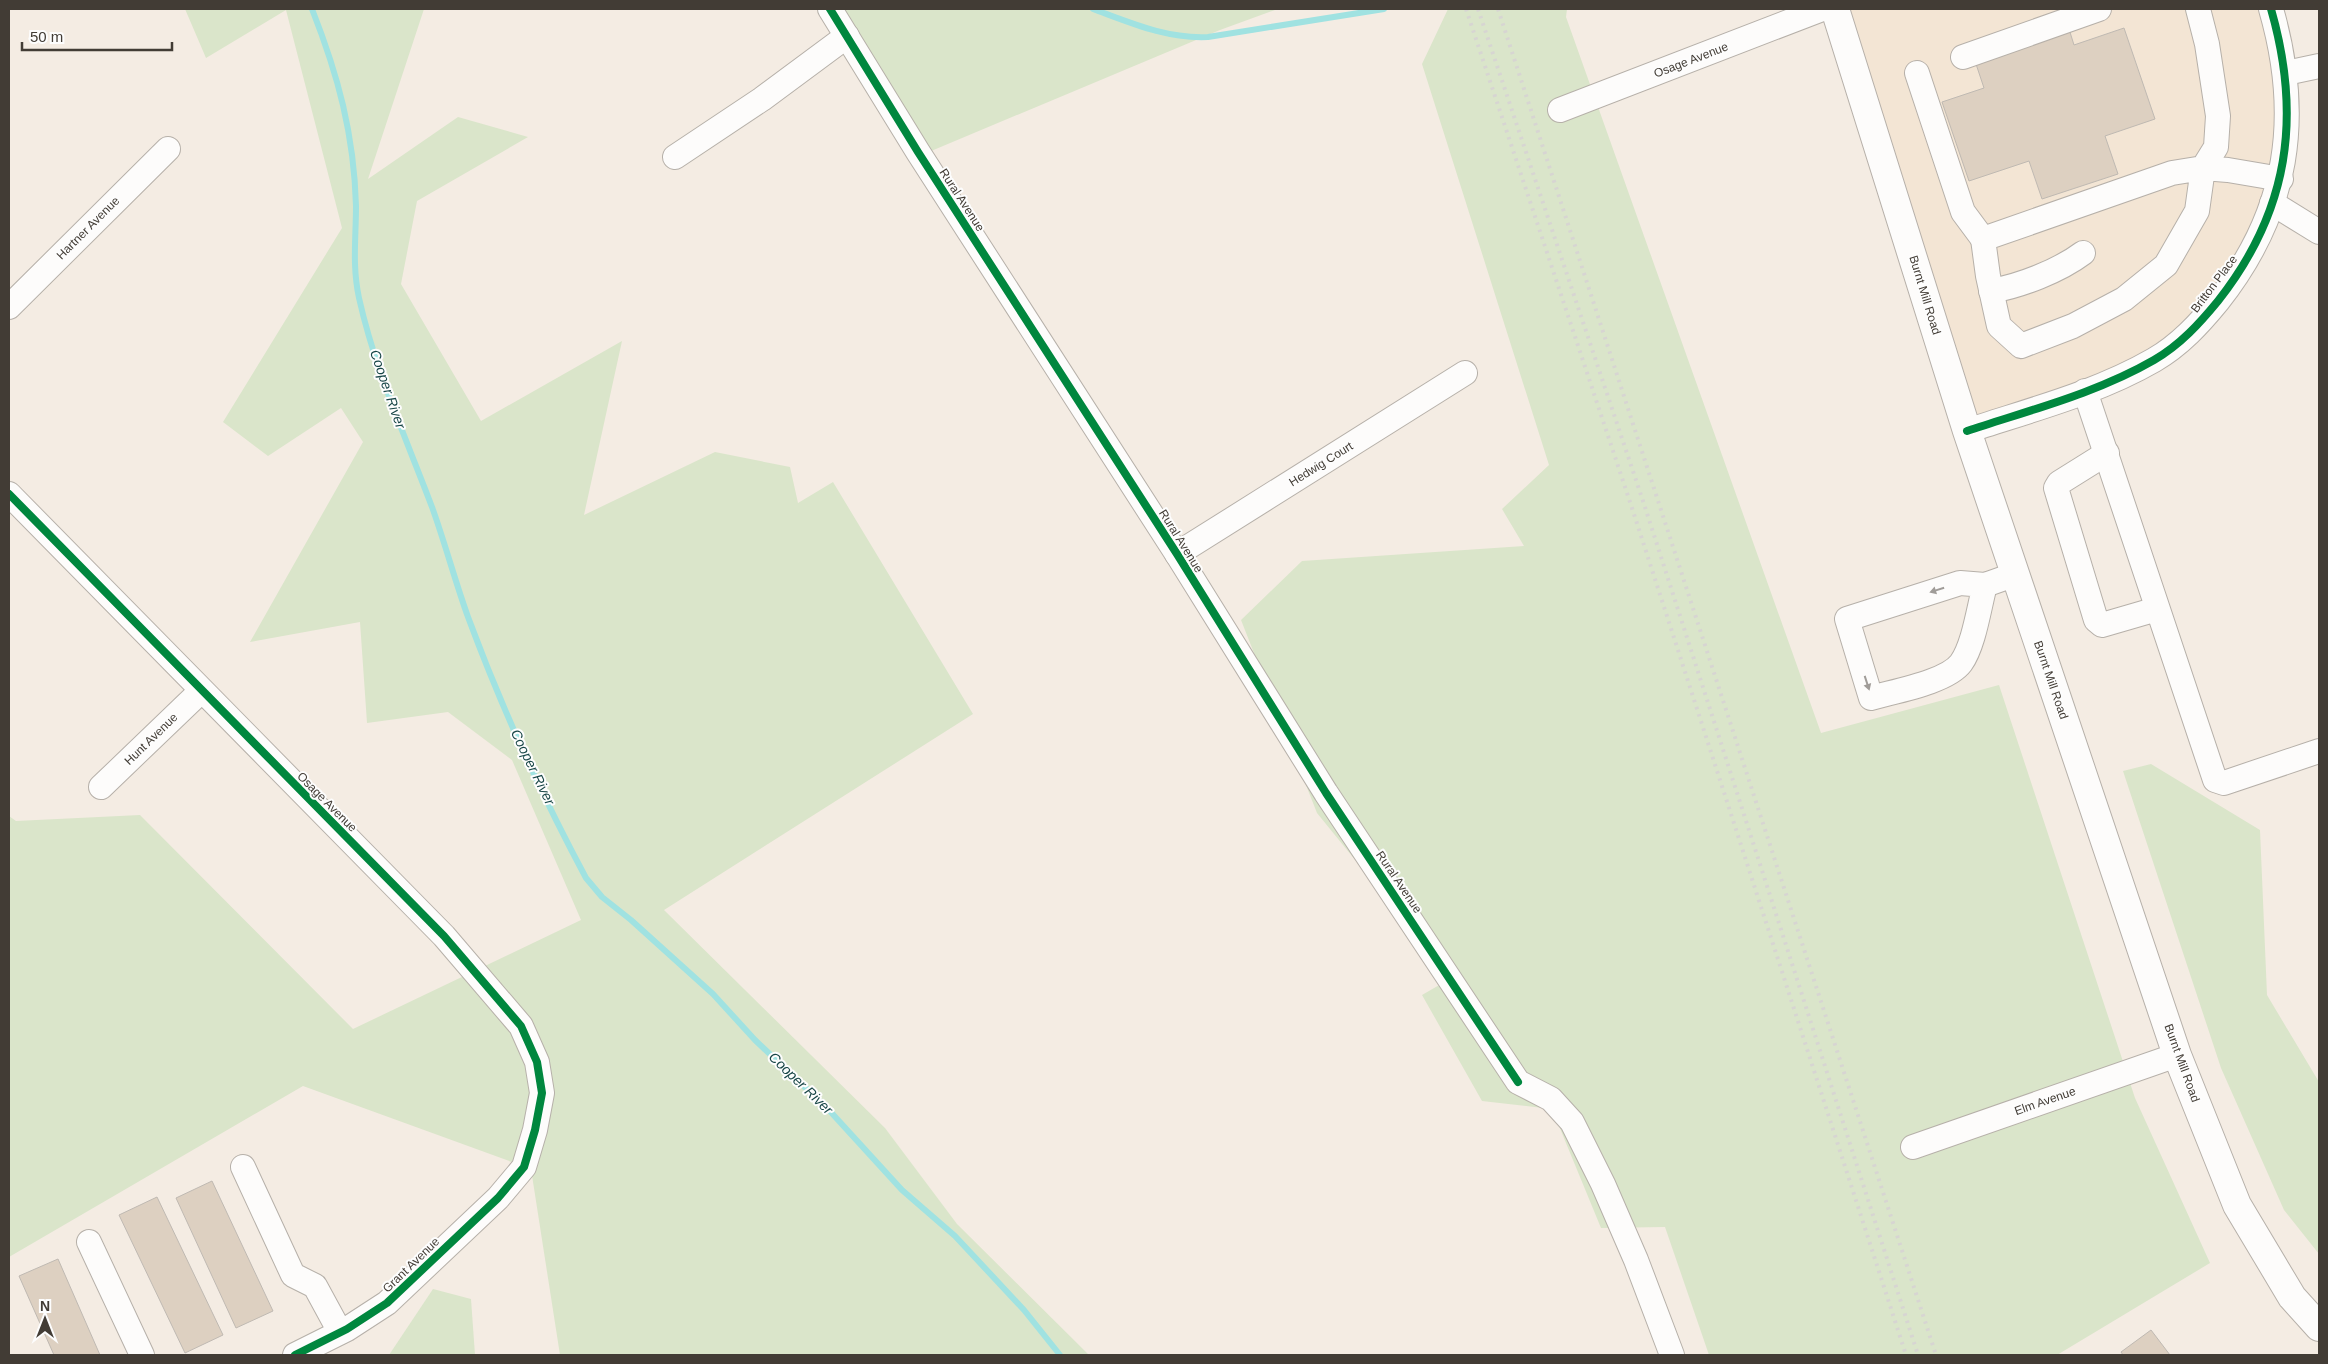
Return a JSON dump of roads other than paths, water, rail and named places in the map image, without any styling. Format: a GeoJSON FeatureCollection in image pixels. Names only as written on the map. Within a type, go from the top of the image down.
{"type":"FeatureCollection","features":[{"type":"Feature","properties":{"kind":"main road","name":"Burnt Mill Road"},"geometry":{"type":"LineString","coordinates":[[1835,9],[1967,431],[2177,1055],[2237,1205],[2292,1297],[2319,1326]]}},
{"type":"Feature","properties":{"kind":"street","name":"Rural Avenue"},"geometry":{"type":"LineString","coordinates":[[830,9],[923,160],[1177,554],[1326,793],[1518,1082],[1551,1098],[1572,1122],[1621,1226],[1672,1355]]}},
{"type":"Feature","properties":{"kind":"street","name":"Osage Avenue"},"geometry":{"type":"LineString","coordinates":[[1560,110],[1822,9]]}},
{"type":"Feature","properties":{"kind":"street"},"geometry":{"type":"LineString","coordinates":[[1963,57],[2099,9]]}},
{"type":"Feature","properties":{"kind":"street"},"geometry":{"type":"LineString","coordinates":[[1917,73],[1963,212],[1983,239],[1991,291],[1999,326],[2021,346],[2073,326],[2124,299],[2166,265],[2196,211],[2204,168],[2216,147],[2218,116],[2214,83],[2200,9]]}},
{"type":"Feature","properties":{"kind":"street","name":"Britton Place"},"geometry":{"type":"LineString","coordinates":[[1967,431],[2085,391],[2119,378],[2156,359],[2184,338],[2206,314],[2246,262],[2281,179],[2286,136],[2286,73],[2271,9]]}},
{"type":"Feature","properties":{"kind":"street"},"geometry":{"type":"LineString","coordinates":[[675,156],[762,99],[847,36]]}},
{"type":"Feature","properties":{"kind":"street"},"geometry":{"type":"LineString","coordinates":[[2286,73],[2319,66]]}},
{"type":"Feature","properties":{"kind":"street","name":"Hartner Avenue"},"geometry":{"type":"LineString","coordinates":[[9,307],[168,149]]}},
{"type":"Feature","properties":{"kind":"street"},"geometry":{"type":"LineString","coordinates":[[1983,239],[2172,173],[2204,168],[2281,179]]}},
{"type":"Feature","properties":{"kind":"street"},"geometry":{"type":"LineString","coordinates":[[2272,203],[2319,232]]}},
{"type":"Feature","properties":{"kind":"street"},"geometry":{"type":"LineString","coordinates":[[1991,291],[2016,287],[2070,263],[2083,253]]}},
{"type":"Feature","properties":{"kind":"street","name":"Hedwig Court"},"geometry":{"type":"LineString","coordinates":[[1177,554],[1465,373]]}},
{"type":"Feature","properties":{"kind":"street"},"geometry":{"type":"LineString","coordinates":[[2085,391],[2215,780],[2224,783],[2319,751]]}},
{"type":"Feature","properties":{"kind":"street"},"geometry":{"type":"LineString","coordinates":[[2106,453],[2059,483],[2056,488],[2096,620],[2102,625],[2157,609]]}},
{"type":"Feature","properties":{"kind":"street","name":"Osage Avenue"},"geometry":{"type":"LineString","coordinates":[[9,494],[444,936],[520,1026],[537,1062],[542,1092],[535,1130],[524,1167]]}},
{"type":"Feature","properties":{"kind":"street"},"geometry":{"type":"LineString","coordinates":[[1985,585],[1968,651],[1961,664],[1947,675],[1871,698],[1847,619],[1960,583],[1985,585],[2016,574]]}},
{"type":"Feature","properties":{"kind":"street","name":"Hunt Avenue"},"geometry":{"type":"LineString","coordinates":[[101,787],[201,691]]}},
{"type":"Feature","properties":{"kind":"street","name":"Elm Avenue"},"geometry":{"type":"LineString","coordinates":[[1913,1147],[2177,1055]]}},
{"type":"Feature","properties":{"kind":"street"},"geometry":{"type":"LineString","coordinates":[[243,1167],[293,1276],[315,1286],[340,1332]]}},
{"type":"Feature","properties":{"kind":"street","name":"Grant Avenue"},"geometry":{"type":"LineString","coordinates":[[295,1355],[340,1332],[387,1303],[498,1198],[524,1167]]}},
{"type":"Feature","properties":{"kind":"street"},"geometry":{"type":"LineString","coordinates":[[89,1242],[142,1355]]}},
{"type":"Feature","properties":{"kind":"waterway","name":"Cooper River"},"geometry":{"type":"LineString","coordinates":[[312,9],[337,81],[348,129],[355,180],[355,263],[357,286],[373,351],[432,507],[468,617],[494,684],[553,814],[586,878],[602,897],[631,920],[713,994],[755,1040],[828,1109],[902,1190],[955,1236],[1024,1310],[1060,1355]]}},
{"type":"Feature","properties":{"kind":"waterway"},"geometry":{"type":"LineString","coordinates":[[1093,9],[1149,29],[1193,37],[1208,37],[1384,9]]}},
{"type":"Feature","properties":{"kind":"railway"},"geometry":{"type":"LineString","coordinates":[[1466,9],[1632,508],[1906,1355]]}},
{"type":"Feature","properties":{"kind":"railway"},"geometry":{"type":"LineString","coordinates":[[1478,9],[1644,504],[1918,1355]]}},
{"type":"Feature","properties":{"kind":"railway"},"geometry":{"type":"LineString","coordinates":[[1498,9],[1936,1355]]}}]}
